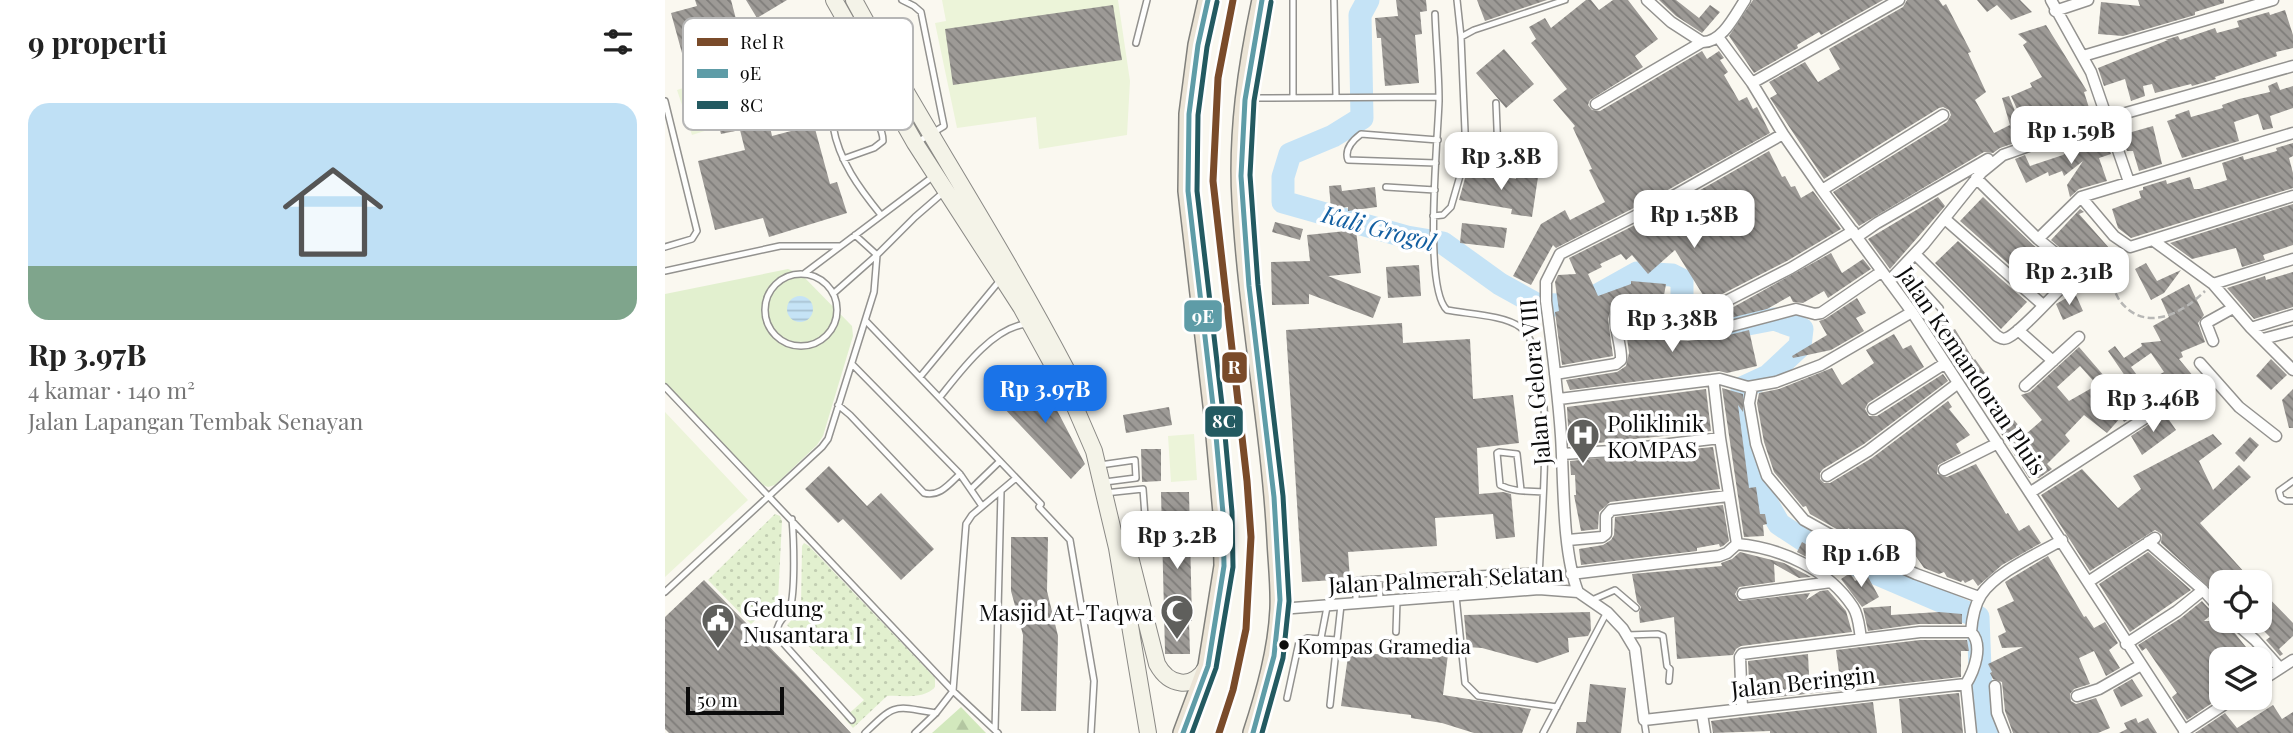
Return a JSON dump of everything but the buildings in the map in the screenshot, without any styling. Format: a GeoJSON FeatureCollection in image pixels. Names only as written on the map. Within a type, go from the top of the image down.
{"type":"FeatureCollection","features":[{"type":"Feature","properties":{"kind":"highway"},"geometry":{"type":"LineString","coordinates":[[1183,733],[1207,666],[1224,566],[1223,513],[1188,191],[1189,114],[1198,45],[1208,0]]}},
{"type":"Feature","properties":{"kind":"highway"},"geometry":{"type":"LineString","coordinates":[[1253,733],[1269,684],[1280,609],[1274,487],[1244,229],[1241,147],[1245,98],[1262,0]]}},
{"type":"Feature","properties":{"kind":"main road"},"geometry":{"type":"LineString","coordinates":[[834,0],[844,18]]}},
{"type":"Feature","properties":{"kind":"main road"},"geometry":{"type":"LineString","coordinates":[[854,0],[863,18]]}},
{"type":"Feature","properties":{"kind":"main road"},"geometry":{"type":"LineString","coordinates":[[913,119],[941,168],[1039,317],[1081,397],[1103,448],[1102,464]]}},
{"type":"Feature","properties":{"kind":"main road"},"geometry":{"type":"LineString","coordinates":[[913,126],[923,139]]}},
{"type":"Feature","properties":{"kind":"main road"},"geometry":{"type":"LineString","coordinates":[[952,185],[1072,400],[1102,464],[1122,547],[1157,664],[1163,675],[1182,682],[1201,676],[1207,666]]}},
{"type":"Feature","properties":{"kind":"main road"},"geometry":{"type":"LineString","coordinates":[[1122,547],[1148,733]]}},
{"type":"Feature","properties":{"kind":"street"},"geometry":{"type":"LineString","coordinates":[[1647,0],[1671,22],[1702,42]]}},
{"type":"Feature","properties":{"kind":"street"},"geometry":{"type":"LineString","coordinates":[[1596,104],[1702,42],[1718,37],[1745,0]]}},
{"type":"Feature","properties":{"kind":"street"},"geometry":{"type":"LineString","coordinates":[[1752,83],[1899,0]]}},
{"type":"Feature","properties":{"kind":"street"},"geometry":{"type":"LineString","coordinates":[[2088,0],[2053,5],[2083,56],[2108,118],[2129,182]]}},
{"type":"Feature","properties":{"kind":"street"},"geometry":{"type":"LineString","coordinates":[[2083,56],[2273,0]]}},
{"type":"Feature","properties":{"kind":"street","name":"Jalan Kemandoran Pluis"},"geometry":{"type":"LineString","coordinates":[[1718,37],[1752,83],[1822,190],[1912,313],[2185,732]]}},
{"type":"Feature","properties":{"kind":"street"},"geometry":{"type":"LineString","coordinates":[[1705,312],[1877,223],[1989,159],[2108,118],[2293,66]]}},
{"type":"Feature","properties":{"kind":"street"},"geometry":{"type":"LineString","coordinates":[[1822,190],[1943,115]]}},
{"type":"Feature","properties":{"kind":"street"},"geometry":{"type":"LineString","coordinates":[[2038,239],[2081,197],[2293,133]]}},
{"type":"Feature","properties":{"kind":"street","name":"Jalan Gelora VIII"},"geometry":{"type":"LineString","coordinates":[[1578,592],[1571,574],[1559,399],[1546,306],[1546,282],[1560,254],[1661,203],[1783,134]]}},
{"type":"Feature","properties":{"kind":"street"},"geometry":{"type":"LineString","coordinates":[[1555,374],[1616,364],[1621,360],[1621,343],[1615,317],[1618,308],[1625,306],[1635,304],[1669,312],[1687,333],[1724,328],[1796,309],[1821,313],[1903,267],[1976,178],[1997,158]]}},
{"type":"Feature","properties":{"kind":"street"},"geometry":{"type":"LineString","coordinates":[[1976,178],[2038,239],[2064,260]]}},
{"type":"Feature","properties":{"kind":"street"},"geometry":{"type":"LineString","coordinates":[[2081,197],[2126,247],[2154,241],[2183,229],[2293,196]]}},
{"type":"Feature","properties":{"kind":"street"},"geometry":{"type":"LineString","coordinates":[[1945,219],[2043,305]]}},
{"type":"Feature","properties":{"kind":"street"},"geometry":{"type":"LineString","coordinates":[[2154,241],[2210,286],[2293,370]]}},
{"type":"Feature","properties":{"kind":"street"},"geometry":{"type":"LineString","coordinates":[[1915,254],[1997,336],[2007,338],[2070,279]]}},
{"type":"Feature","properties":{"kind":"street"},"geometry":{"type":"LineString","coordinates":[[2210,286],[2293,259]]}},
{"type":"Feature","properties":{"kind":"street"},"geometry":{"type":"LineString","coordinates":[[2213,341],[2206,323],[2233,308]]}},
{"type":"Feature","properties":{"kind":"street"},"geometry":{"type":"LineString","coordinates":[[1559,399],[1720,379],[1746,386],[1776,382],[1821,365],[1912,313]]}},
{"type":"Feature","properties":{"kind":"street"},"geometry":{"type":"LineString","coordinates":[[2251,328],[2293,315]]}},
{"type":"Feature","properties":{"kind":"street"},"geometry":{"type":"LineString","coordinates":[[2018,330],[2053,360]]}},
{"type":"Feature","properties":{"kind":"street"},"geometry":{"type":"LineString","coordinates":[[2263,340],[2293,331]]}},
{"type":"Feature","properties":{"kind":"street"},"geometry":{"type":"LineString","coordinates":[[2025,386],[2079,337]]}},
{"type":"Feature","properties":{"kind":"street"},"geometry":{"type":"LineString","coordinates":[[2200,363],[2239,407],[2276,436]]}},
{"type":"Feature","properties":{"kind":"street"},"geometry":{"type":"LineString","coordinates":[[1873,409],[1944,364]]}},
{"type":"Feature","properties":{"kind":"street"},"geometry":{"type":"LineString","coordinates":[[2031,492],[2210,376]]}},
{"type":"Feature","properties":{"kind":"street"},"geometry":{"type":"LineString","coordinates":[[1712,380],[1737,544]]}},
{"type":"Feature","properties":{"kind":"street"},"geometry":{"type":"LineString","coordinates":[[1827,476],[1868,451],[1957,384]]}},
{"type":"Feature","properties":{"kind":"street"},"geometry":{"type":"LineString","coordinates":[[1746,386],[1753,430],[1767,476],[1804,520],[1838,539],[1916,574],[1979,597]]}},
{"type":"Feature","properties":{"kind":"street"},"geometry":{"type":"LineString","coordinates":[[1562,454],[1720,438]]}},
{"type":"Feature","properties":{"kind":"street"},"geometry":{"type":"LineString","coordinates":[[1944,470],[1998,443]]}},
{"type":"Feature","properties":{"kind":"street"},"geometry":{"type":"LineString","coordinates":[[1568,540],[1602,537],[1606,534],[1607,516],[1611,510],[1728,496]]}},
{"type":"Feature","properties":{"kind":"street"},"geometry":{"type":"LineString","coordinates":[[1971,733],[1966,684],[1976,657],[1977,639],[1971,632],[1979,597],[1995,579],[2062,540]]}},
{"type":"Feature","properties":{"kind":"street"},"geometry":{"type":"LineString","coordinates":[[2088,582],[2151,540],[2209,597]]}},
{"type":"Feature","properties":{"kind":"street"},"geometry":{"type":"LineString","coordinates":[[1571,574],[1719,556],[1737,544]]}},
{"type":"Feature","properties":{"kind":"street"},"geometry":{"type":"LineString","coordinates":[[1737,544],[1772,549],[1831,582],[1854,608],[1861,639]]}},
{"type":"Feature","properties":{"kind":"street"},"geometry":{"type":"LineString","coordinates":[[1743,594],[1831,582]]}},
{"type":"Feature","properties":{"kind":"street","name":"Jalan Palmerah Selatan"},"geometry":{"type":"LineString","coordinates":[[1280,609],[1539,589],[1578,592],[1607,612],[1627,635]]}},
{"type":"Feature","properties":{"kind":"street"},"geometry":{"type":"LineString","coordinates":[[2126,644],[2177,611],[2203,590]]}},
{"type":"Feature","properties":{"kind":"street"},"geometry":{"type":"LineString","coordinates":[[1742,708],[1742,654],[1920,632],[1971,632]]}},
{"type":"Feature","properties":{"kind":"street"},"geometry":{"type":"LineString","coordinates":[[2247,633],[2280,668]]}},
{"type":"Feature","properties":{"kind":"street"},"geometry":{"type":"LineString","coordinates":[[1627,635],[1635,649],[1644,720]]}},
{"type":"Feature","properties":{"kind":"street"},"geometry":{"type":"LineString","coordinates":[[2272,673],[2293,660]]}},
{"type":"Feature","properties":{"kind":"street"},"geometry":{"type":"LineString","coordinates":[[2077,696],[2099,689],[2141,665]]}},
{"type":"Feature","properties":{"kind":"street","name":"Jalan Beringin"},"geometry":{"type":"LineString","coordinates":[[1644,720],[1966,684]]}},
{"type":"Feature","properties":{"kind":"street"},"geometry":{"type":"LineString","coordinates":[[1995,686],[1997,713],[2005,733]]}},
{"type":"Feature","properties":{"kind":"street"},"geometry":{"type":"LineString","coordinates":[[2185,732],[2217,710]]}},
{"type":"Feature","properties":{"kind":"street"},"geometry":{"type":"LineString","coordinates":[[1702,713],[1705,733]]}},
{"type":"Feature","properties":{"kind":"lane"},"geometry":{"type":"LineString","coordinates":[[902,0],[914,5],[921,12],[944,126],[923,139]]}},
{"type":"Feature","properties":{"kind":"lane"},"geometry":{"type":"LineString","coordinates":[[1136,43],[1147,0]]}},
{"type":"Feature","properties":{"kind":"lane"},"geometry":{"type":"LineString","coordinates":[[1293,0],[1293,97]]}},
{"type":"Feature","properties":{"kind":"lane"},"geometry":{"type":"LineString","coordinates":[[1334,0],[1339,97]]}},
{"type":"Feature","properties":{"kind":"lane"},"geometry":{"type":"LineString","coordinates":[[1433,216],[1443,215],[1451,207],[1466,155],[1457,0]]}},
{"type":"Feature","properties":{"kind":"lane"},"geometry":{"type":"LineString","coordinates":[[1461,37],[1473,30],[1565,0]]}},
{"type":"Feature","properties":{"kind":"lane"},"geometry":{"type":"LineString","coordinates":[[1435,14],[1439,97],[1433,232],[1439,298],[1447,310],[1502,320],[1519,326],[1537,352],[1544,430],[1539,589]]}},
{"type":"Feature","properties":{"kind":"lane"},"geometry":{"type":"LineString","coordinates":[[1245,98],[1439,97]]}},
{"type":"Feature","properties":{"kind":"lane"},"geometry":{"type":"LineString","coordinates":[[665,101],[697,231],[692,239],[665,247]]}},
{"type":"Feature","properties":{"kind":"lane"},"geometry":{"type":"LineString","coordinates":[[1466,155],[1486,158],[1498,153],[1496,103]]}},
{"type":"Feature","properties":{"kind":"lane"},"geometry":{"type":"LineString","coordinates":[[834,130],[836,143],[854,180],[881,215]]}},
{"type":"Feature","properties":{"kind":"lane"},"geometry":{"type":"LineString","coordinates":[[843,159],[874,148],[883,141],[881,130]]}},
{"type":"Feature","properties":{"kind":"lane"},"geometry":{"type":"LineString","coordinates":[[1436,163],[1348,160],[1346,156],[1347,150],[1361,134],[1438,140]]}},
{"type":"Feature","properties":{"kind":"lane"},"geometry":{"type":"LineString","coordinates":[[805,273],[941,168]]}},
{"type":"Feature","properties":{"kind":"lane"},"geometry":{"type":"LineString","coordinates":[[834,293],[915,216],[952,185]]}},
{"type":"Feature","properties":{"kind":"lane"},"geometry":{"type":"LineString","coordinates":[[1386,187],[1435,190]]}},
{"type":"Feature","properties":{"kind":"lane"},"geometry":{"type":"LineString","coordinates":[[855,235],[877,255]]}},
{"type":"Feature","properties":{"kind":"lane"},"geometry":{"type":"LineString","coordinates":[[665,271],[780,246],[840,246]]}},
{"type":"Feature","properties":{"kind":"lane"},"geometry":{"type":"LineString","coordinates":[[665,592],[828,439],[874,292],[877,255]]}},
{"type":"Feature","properties":{"kind":"lane"},"geometry":{"type":"LineString","coordinates":[[1903,267],[1940,307]]}},
{"type":"Feature","properties":{"kind":"lane"},"geometry":{"type":"LineString","coordinates":[[805,273],[822,279],[834,293],[838,311],[834,328],[822,340],[805,346],[788,344],[773,334],[765,318],[765,301],[773,286],[787,275],[805,273]]}},
{"type":"Feature","properties":{"kind":"lane"},"geometry":{"type":"LineString","coordinates":[[920,377],[1002,276]]}},
{"type":"Feature","properties":{"kind":"lane"},"geometry":{"type":"LineString","coordinates":[[866,321],[1041,504],[1039,507],[1070,540],[1094,681],[1091,733]]}},
{"type":"Feature","properties":{"kind":"lane"},"geometry":{"type":"LineString","coordinates":[[940,397],[964,368],[997,336],[1013,325],[1029,323]]}},
{"type":"Feature","properties":{"kind":"lane"},"geometry":{"type":"LineString","coordinates":[[852,364],[960,474],[982,506]]}},
{"type":"Feature","properties":{"kind":"lane"},"geometry":{"type":"LineString","coordinates":[[665,387],[953,691],[996,732]]}},
{"type":"Feature","properties":{"kind":"lane"},"geometry":{"type":"LineString","coordinates":[[838,405],[924,493],[939,493],[960,474]]}},
{"type":"Feature","properties":{"kind":"lane"},"geometry":{"type":"LineString","coordinates":[[1521,490],[1517,454],[1497,453],[1500,485],[1507,489],[1543,492]]}},
{"type":"Feature","properties":{"kind":"lane"},"geometry":{"type":"LineString","coordinates":[[1102,464],[1135,460],[1136,478],[1108,488]]}},
{"type":"Feature","properties":{"kind":"lane"},"geometry":{"type":"LineString","coordinates":[[971,489],[1000,461]]}},
{"type":"Feature","properties":{"kind":"lane"},"geometry":{"type":"LineString","coordinates":[[915,733],[936,713],[953,691],[964,533],[968,520],[1016,478]]}},
{"type":"Feature","properties":{"kind":"lane"},"geometry":{"type":"LineString","coordinates":[[2293,481],[2279,491],[2281,498],[2286,501],[2293,500]]}},
{"type":"Feature","properties":{"kind":"lane"},"geometry":{"type":"LineString","coordinates":[[1108,488],[1143,489],[1147,543],[1122,547]]}},
{"type":"Feature","properties":{"kind":"lane"},"geometry":{"type":"LineString","coordinates":[[996,732],[1001,492]]}},
{"type":"Feature","properties":{"kind":"lane"},"geometry":{"type":"LineString","coordinates":[[792,519],[794,539],[791,607],[778,621],[776,635],[852,720]]}},
{"type":"Feature","properties":{"kind":"lane"},"geometry":{"type":"LineString","coordinates":[[1356,603],[1356,581],[1538,571]]}},
{"type":"Feature","properties":{"kind":"lane"},"geometry":{"type":"LineString","coordinates":[[1379,579],[1380,601]]}},
{"type":"Feature","properties":{"kind":"lane"},"geometry":{"type":"LineString","coordinates":[[1591,600],[1615,590],[1636,608]]}},
{"type":"Feature","properties":{"kind":"lane"},"geometry":{"type":"LineString","coordinates":[[1456,596],[1465,683],[1470,690],[1478,696],[1557,707]]}},
{"type":"Feature","properties":{"kind":"lane"},"geometry":{"type":"LineString","coordinates":[[1396,632],[1397,600]]}},
{"type":"Feature","properties":{"kind":"lane"},"geometry":{"type":"LineString","coordinates":[[1329,705],[1341,605]]}},
{"type":"Feature","properties":{"kind":"lane"},"geometry":{"type":"LineString","coordinates":[[1321,638],[1328,606]]}},
{"type":"Feature","properties":{"kind":"lane"},"geometry":{"type":"LineString","coordinates":[[1543,733],[1607,612]]}},
{"type":"Feature","properties":{"kind":"lane"},"geometry":{"type":"LineString","coordinates":[[1627,635],[1663,636],[1669,681]]}},
{"type":"Feature","properties":{"kind":"lane"},"geometry":{"type":"LineString","coordinates":[[1287,698],[1299,642],[1307,638],[1337,640]]}},
{"type":"Feature","properties":{"kind":"lane"},"geometry":{"type":"LineString","coordinates":[[865,733],[888,710],[903,708],[936,713]]}},
{"type":"Feature","properties":{"kind":"lane"},"geometry":{"type":"LineString","coordinates":[[1644,720],[1646,733]]}},
{"type":"Feature","properties":{"kind":"path"},"geometry":{"type":"LineString","coordinates":[[2064,260],[2091,267],[2105,276],[2120,301],[2137,317],[2156,319],[2175,313],[2190,305],[2210,286]]}},
{"type":"Feature","properties":{"kind":"green space"},"geometry":{"type":"Polygon","coordinates":[[[942,0],[1118,0],[1130,81],[1127,135],[1039,149],[1036,117],[957,128],[935,23],[946,21],[942,0]]]}},
{"type":"Feature","properties":{"kind":"green space"},"geometry":{"type":"Polygon","coordinates":[[[683,88],[683,108],[677,90],[683,88]]]}},
{"type":"Feature","properties":{"kind":"green space"},"geometry":{"type":"Polygon","coordinates":[[[690,130],[708,130],[692,135],[690,130]]]}},
{"type":"Feature","properties":{"kind":"green space"},"geometry":{"type":"Polygon","coordinates":[[[788,269],[801,274],[852,326],[853,336],[823,436],[775,485],[768,487],[763,485],[665,384],[665,294],[788,269]]]}},
{"type":"Feature","properties":{"kind":"green space"},"geometry":{"type":"Polygon","coordinates":[[[665,412],[748,500],[665,577],[665,412]]]}},
{"type":"Feature","properties":{"kind":"green space"},"geometry":{"type":"Polygon","coordinates":[[[1194,434],[1197,480],[1171,482],[1168,436],[1194,434]]]}},
{"type":"Feature","properties":{"kind":"green space"},"geometry":{"type":"Polygon","coordinates":[[[775,514],[780,516],[782,521],[778,600],[751,624],[708,580],[775,514]]]}},
{"type":"Feature","properties":{"kind":"green space"},"geometry":{"type":"Polygon","coordinates":[[[804,543],[935,678],[935,687],[925,694],[887,696],[853,728],[844,718],[864,700],[787,625],[801,610],[804,543]]]}},
{"type":"Feature","properties":{"kind":"green space"},"geometry":{"type":"Polygon","coordinates":[[[961,707],[986,733],[932,733],[961,707]]]}},
{"type":"Feature","properties":{"kind":"water"},"geometry":{"type":"Polygon","coordinates":[[[800,296],[809,300],[813,309],[809,318],[800,322],[791,318],[787,309],[791,300],[800,296]]]}},
{"type":"Feature","properties":{"kind":"waterway","name":"Kali Grogol"},"geometry":{"type":"LineString","coordinates":[[1368,0],[1360,15],[1362,118],[1333,136],[1290,154],[1283,177],[1283,202],[1407,237],[1443,243],[1500,284],[1536,304],[1578,306],[1637,273],[1672,275],[1682,280],[1682,305],[1694,321],[1717,330],[1774,319],[1802,329],[1800,346],[1768,376],[1742,388],[1748,470],[1779,524],[1814,547],[1978,617],[1981,694],[1988,733]]}},
{"type":"Feature","properties":{"kind":"rail line","name":"R"},"geometry":{"type":"LineString","coordinates":[[1219,733],[1233,690],[1246,629],[1251,537],[1213,181],[1218,78],[1233,0]]}},
{"type":"Feature","properties":{"kind":"transit line","name":"9E"},"geometry":{"type":"LineString","coordinates":[[1183,733],[1208,666],[1224,566],[1223,513],[1214,414],[1188,191],[1189,114],[1198,45],[1208,0]]}},
{"type":"Feature","properties":{"kind":"transit line","name":"9E"},"geometry":{"type":"LineString","coordinates":[[1253,733],[1274,656],[1280,600],[1274,497],[1249,286],[1241,176],[1245,100],[1262,0]]}},
{"type":"Feature","properties":{"kind":"transit line","name":"8C"},"geometry":{"type":"LineString","coordinates":[[1192,733],[1216,668],[1233,567],[1232,512],[1223,413],[1197,191],[1198,115],[1207,47],[1217,2]]}},
{"type":"Feature","properties":{"kind":"transit line","name":"8C"},"geometry":{"type":"LineString","coordinates":[[1262,733],[1283,658],[1289,601],[1283,496],[1258,285],[1250,175],[1254,101],[1271,2]]}},
{"type":"Feature","properties":{"kind":"place","name":"Poliklinik KOMPAS"},"geometry":{"type":"Point","coordinates":[1583,465]}},
{"type":"Feature","properties":{"kind":"place","name":"Masjid At-Taqwa"},"geometry":{"type":"Point","coordinates":[1177,641]}},
{"type":"Feature","properties":{"kind":"place","name":"Kompas Gramedia"},"geometry":{"type":"Point","coordinates":[1284,645]}},
{"type":"Feature","properties":{"kind":"place","name":"Gedung Nusantara I"},"geometry":{"type":"Point","coordinates":[718,650]}}]}
